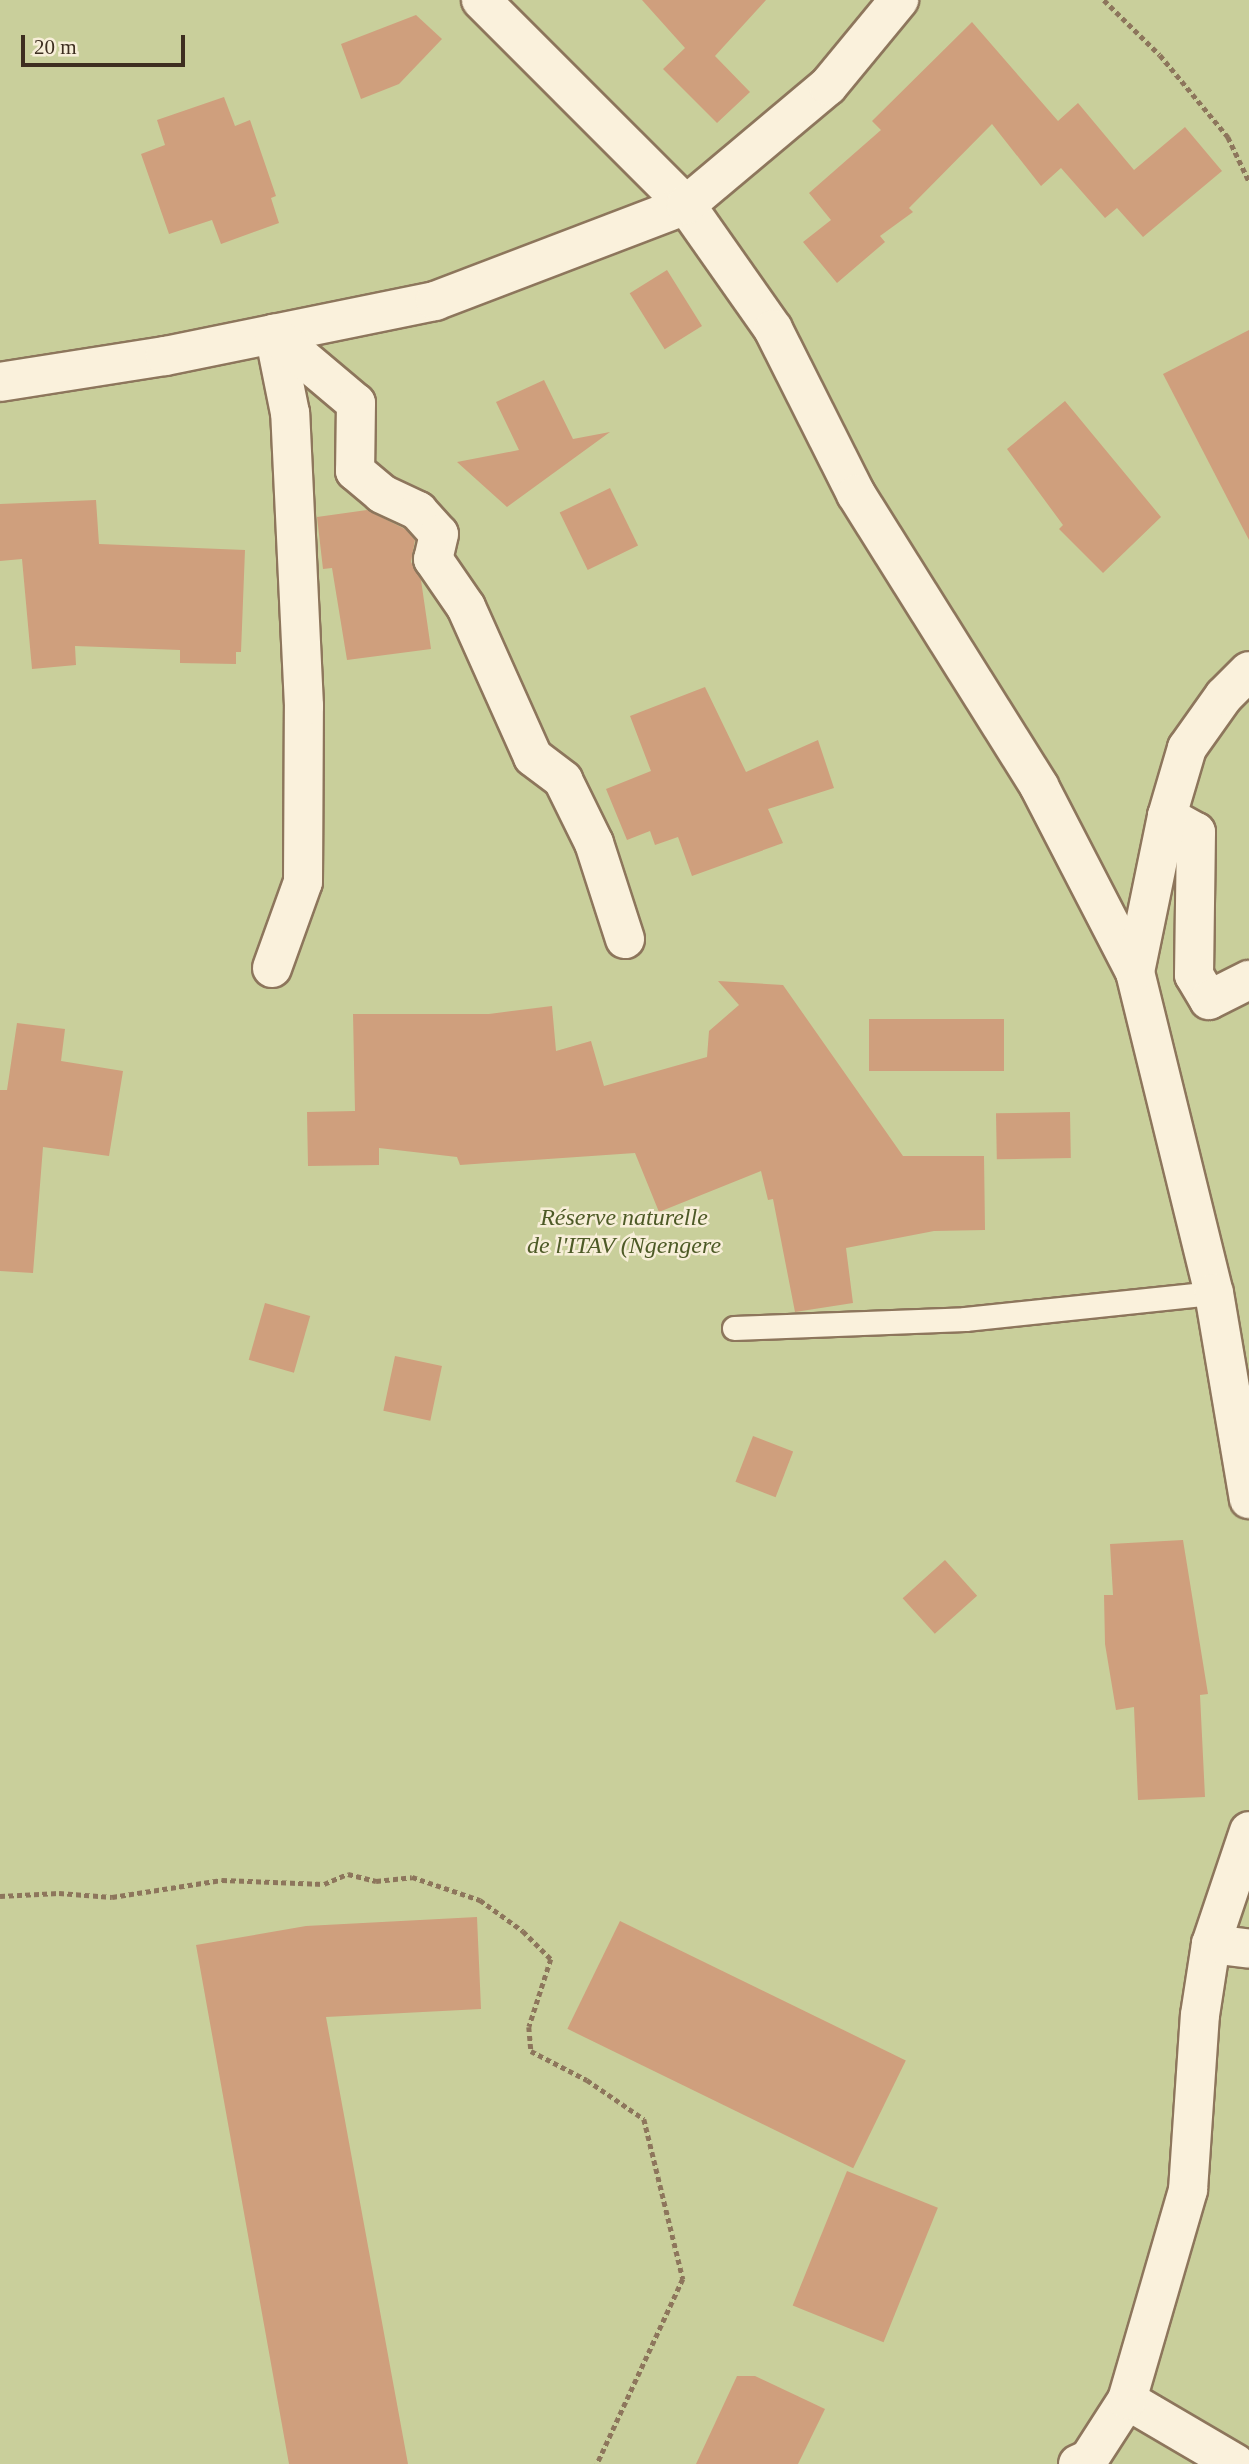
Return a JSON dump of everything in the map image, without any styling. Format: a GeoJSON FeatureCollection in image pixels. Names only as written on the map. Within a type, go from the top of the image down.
{"type":"FeatureCollection","features":[{"type":"Feature","properties":{"kind":"street"},"geometry":{"type":"LineString","coordinates":[[481,0],[686,205],[773,329],[856,494],[1039,786],[1135,972],[1214,1293],[1249,1499]]}},
{"type":"Feature","properties":{"kind":"street"},"geometry":{"type":"LineString","coordinates":[[0,382],[274,334],[435,301],[686,205],[828,86],[899,0]]}},
{"type":"Feature","properties":{"kind":"street"},"geometry":{"type":"LineString","coordinates":[[274,334],[356,403],[355,471],[382,494],[418,511],[439,534],[433,559],[466,607],[533,757],[563,780],[594,843],[625,939]]}},
{"type":"Feature","properties":{"kind":"street"},"geometry":{"type":"LineString","coordinates":[[272,968],[303,882],[304,706],[290,412],[274,334]]}},
{"type":"Feature","properties":{"kind":"street"},"geometry":{"type":"LineString","coordinates":[[1135,972],[1167,816],[1187,748],[1224,696],[1249,671]]}},
{"type":"Feature","properties":{"kind":"street"},"geometry":{"type":"LineString","coordinates":[[1167,816],[1196,832],[1194,975],[1209,1000],[1249,980]]}},
{"type":"Feature","properties":{"kind":"street"},"geometry":{"type":"LineString","coordinates":[[1078,2464],[1089,2459],[1127,2400],[1188,2190],[1200,2014],[1211,1944],[1249,1831]]}},
{"type":"Feature","properties":{"kind":"street"},"geometry":{"type":"LineString","coordinates":[[1211,1944],[1249,1950]]}},
{"type":"Feature","properties":{"kind":"street"},"geometry":{"type":"LineString","coordinates":[[1127,2400],[1236,2464]]}},
{"type":"Feature","properties":{"kind":"lane"},"geometry":{"type":"LineString","coordinates":[[734,1328],[965,1319],[1214,1293]]}},
{"type":"Feature","properties":{"kind":"path"},"geometry":{"type":"LineString","coordinates":[[1104,0],[1160,55],[1228,137],[1249,181]]}},
{"type":"Feature","properties":{"kind":"path"},"geometry":{"type":"LineString","coordinates":[[0,1896],[59,1893],[113,1897],[222,1880],[324,1884],[348,1874],[376,1881],[412,1877],[480,1900],[523,1931],[551,1959],[529,2027],[531,2051],[587,2080],[644,2119],[684,2279],[597,2464]]}},
{"type":"Feature","properties":{"kind":"green space","name":"Réserve naturelle de l'ITAV (Ngengere"},"geometry":{"type":"Polygon","coordinates":[[[0,0],[1249,0],[1249,2464],[0,2464],[0,0]]]}},
{"type":"Feature","properties":{"kind":"building"},"geometry":{"type":"Polygon","coordinates":[[[642,0],[766,0],[715,56],[750,92],[717,123],[663,69],[685,48],[642,0]]]}},
{"type":"Feature","properties":{"kind":"building"},"geometry":{"type":"Polygon","coordinates":[[[416,15],[442,39],[399,84],[361,99],[341,44],[416,15]]]}},
{"type":"Feature","properties":{"kind":"building"},"geometry":{"type":"Polygon","coordinates":[[[972,22],[1058,121],[1078,103],[1134,170],[1185,127],[1222,171],[1143,237],[1117,208],[1105,218],[1061,168],[1041,186],[992,124],[909,208],[913,212],[880,236],[885,242],[837,283],[803,242],[831,220],[809,193],[881,130],[872,121],[972,22]]]}},
{"type":"Feature","properties":{"kind":"building"},"geometry":{"type":"Polygon","coordinates":[[[224,97],[235,126],[250,120],[276,196],[271,198],[279,223],[221,244],[212,220],[169,234],[141,154],[165,145],[157,120],[224,97]]]}},
{"type":"Feature","properties":{"kind":"building"},"geometry":{"type":"Polygon","coordinates":[[[667,270],[702,326],[665,349],[630,293],[667,270]]]}},
{"type":"Feature","properties":{"kind":"building"},"geometry":{"type":"Polygon","coordinates":[[[1249,330],[1249,540],[1163,374],[1249,330]]]}},
{"type":"Feature","properties":{"kind":"building"},"geometry":{"type":"Polygon","coordinates":[[[544,380],[573,439],[610,432],[507,507],[457,462],[519,450],[496,402],[544,380]]]}},
{"type":"Feature","properties":{"kind":"building"},"geometry":{"type":"Polygon","coordinates":[[[1065,401],[1161,517],[1103,573],[1059,529],[1063,525],[1007,449],[1065,401]]]}},
{"type":"Feature","properties":{"kind":"building"},"geometry":{"type":"Polygon","coordinates":[[[610,488],[638,546],[588,570],[560,513],[610,488]]]}},
{"type":"Feature","properties":{"kind":"building"},"geometry":{"type":"Polygon","coordinates":[[[96,500],[99,544],[245,550],[241,652],[236,652],[236,664],[180,663],[180,650],[75,646],[76,665],[32,669],[22,559],[0,561],[0,504],[96,500]]]}},
{"type":"Feature","properties":{"kind":"building"},"geometry":{"type":"Polygon","coordinates":[[[367,510],[405,529],[415,540],[411,562],[421,580],[431,649],[347,660],[332,568],[323,569],[317,517],[367,510]]]}},
{"type":"Feature","properties":{"kind":"building"},"geometry":{"type":"Polygon","coordinates":[[[705,687],[746,772],[818,740],[834,788],[768,809],[783,843],[692,876],[678,837],[655,845],[650,831],[627,840],[606,789],[651,771],[630,716],[705,687]]]}},
{"type":"Feature","properties":{"kind":"building"},"geometry":{"type":"Polygon","coordinates":[[[718,981],[783,985],[903,1156],[984,1156],[985,1230],[934,1231],[846,1248],[853,1303],[795,1312],[773,1199],[768,1200],[761,1171],[659,1212],[635,1153],[460,1165],[457,1157],[379,1148],[379,1165],[308,1166],[307,1112],[355,1111],[353,1014],[489,1014],[552,1006],[556,1051],[591,1041],[604,1086],[707,1057],[709,1031],[739,1005],[718,981]]]}},
{"type":"Feature","properties":{"kind":"building"},"geometry":{"type":"Polygon","coordinates":[[[869,1019],[1004,1019],[1004,1071],[869,1071],[869,1019]]]}},
{"type":"Feature","properties":{"kind":"building"},"geometry":{"type":"Polygon","coordinates":[[[17,1023],[65,1029],[61,1061],[123,1071],[109,1156],[43,1147],[33,1273],[0,1271],[0,1090],[7,1090],[17,1023]]]}},
{"type":"Feature","properties":{"kind":"building"},"geometry":{"type":"Polygon","coordinates":[[[1070,1112],[1071,1158],[997,1159],[996,1113],[1070,1112]]]}},
{"type":"Feature","properties":{"kind":"building"},"geometry":{"type":"Polygon","coordinates":[[[265,1303],[310,1316],[294,1373],[249,1360],[265,1303]]]}},
{"type":"Feature","properties":{"kind":"building"},"geometry":{"type":"Polygon","coordinates":[[[395,1356],[442,1366],[430,1421],[383,1411],[395,1356]]]}},
{"type":"Feature","properties":{"kind":"building"},"geometry":{"type":"Polygon","coordinates":[[[753,1436],[793,1451],[776,1497],[735,1482],[753,1436]]]}},
{"type":"Feature","properties":{"kind":"building"},"geometry":{"type":"Polygon","coordinates":[[[1183,1540],[1208,1694],[1200,1695],[1205,1797],[1138,1800],[1134,1707],[1116,1710],[1105,1644],[1104,1595],[1113,1595],[1110,1544],[1183,1540]]]}},
{"type":"Feature","properties":{"kind":"building"},"geometry":{"type":"Polygon","coordinates":[[[945,1560],[977,1596],[935,1634],[903,1598],[945,1560]]]}},
{"type":"Feature","properties":{"kind":"building"},"geometry":{"type":"Polygon","coordinates":[[[477,1917],[481,2009],[326,2017],[408,2464],[289,2464],[196,1945],[306,1926],[477,1917]]]}},
{"type":"Feature","properties":{"kind":"building"},"geometry":{"type":"Polygon","coordinates":[[[620,1921],[906,2060],[853,2168],[567,2029],[620,1921]]]}},
{"type":"Feature","properties":{"kind":"building"},"geometry":{"type":"Polygon","coordinates":[[[847,2171],[938,2208],[884,2342],[793,2305],[847,2171]]]}},
{"type":"Feature","properties":{"kind":"building"},"geometry":{"type":"Polygon","coordinates":[[[737,2376],[755,2376],[825,2409],[798,2464],[696,2464],[737,2376]]]}}]}
